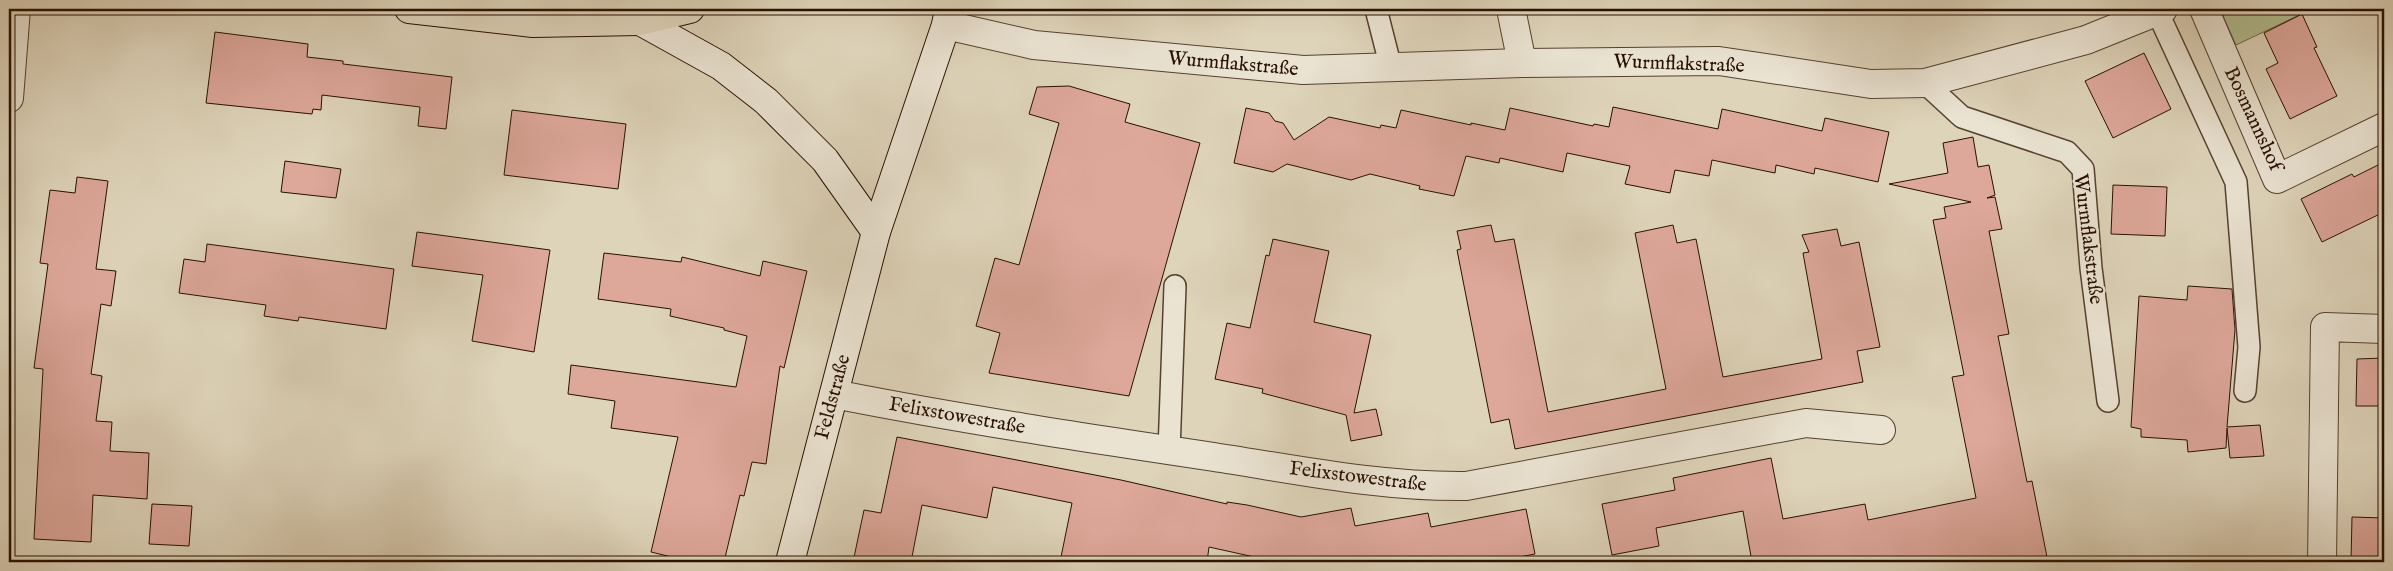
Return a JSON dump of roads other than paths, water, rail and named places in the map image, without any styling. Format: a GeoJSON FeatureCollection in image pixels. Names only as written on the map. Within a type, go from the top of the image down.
{"type":"FeatureCollection","features":[{"type":"Feature","properties":{"kind":"main road"},"geometry":{"type":"LineString","coordinates":[[409,9],[533,23],[640,21],[690,9]]}},
{"type":"Feature","properties":{"kind":"street"},"geometry":{"type":"LineString","coordinates":[[9,98],[16,9]]}},
{"type":"Feature","properties":{"kind":"street"},"geometry":{"type":"LineString","coordinates":[[1511,9],[1522,63]]}},
{"type":"Feature","properties":{"kind":"street","name":"Bosmannshof"},"geometry":{"type":"LineString","coordinates":[[2204,9],[2277,178],[2384,127]]}},
{"type":"Feature","properties":{"kind":"street","name":"Wurmflakstraße"},"geometry":{"type":"LineString","coordinates":[[945,14],[1034,45],[1303,70],[1522,63],[1719,61],[1871,84],[1925,83],[2086,40],[2159,10]]}},
{"type":"Feature","properties":{"kind":"street","name":"Feldstraße"},"geometry":{"type":"LineString","coordinates":[[790,562],[876,232],[945,14]]}},
{"type":"Feature","properties":{"kind":"street"},"geometry":{"type":"LineString","coordinates":[[640,21],[721,66],[766,101],[825,160],[876,232]]}},
{"type":"Feature","properties":{"kind":"street"},"geometry":{"type":"LineString","coordinates":[[2322,562],[2325,327],[2384,329]]}},
{"type":"Feature","properties":{"kind":"street","name":"Felixstowestraße"},"geometry":{"type":"LineString","coordinates":[[834,394],[926,412],[1169,451],[1382,483],[1424,486],[1466,486],[1806,423],[1882,430]]}},
{"type":"Feature","properties":{"kind":"lane"},"geometry":{"type":"LineString","coordinates":[[1376,9],[1391,68]]}},
{"type":"Feature","properties":{"kind":"lane"},"geometry":{"type":"LineString","coordinates":[[2159,10],[2236,182],[2249,347],[2245,391]]}},
{"type":"Feature","properties":{"kind":"lane","name":"Wurmflakstraße"},"geometry":{"type":"LineString","coordinates":[[1925,83],[1962,117],[2067,152],[2083,169],[2091,268],[2108,401]]}},
{"type":"Feature","properties":{"kind":"lane"},"geometry":{"type":"LineString","coordinates":[[1169,451],[1175,286]]}}]}
